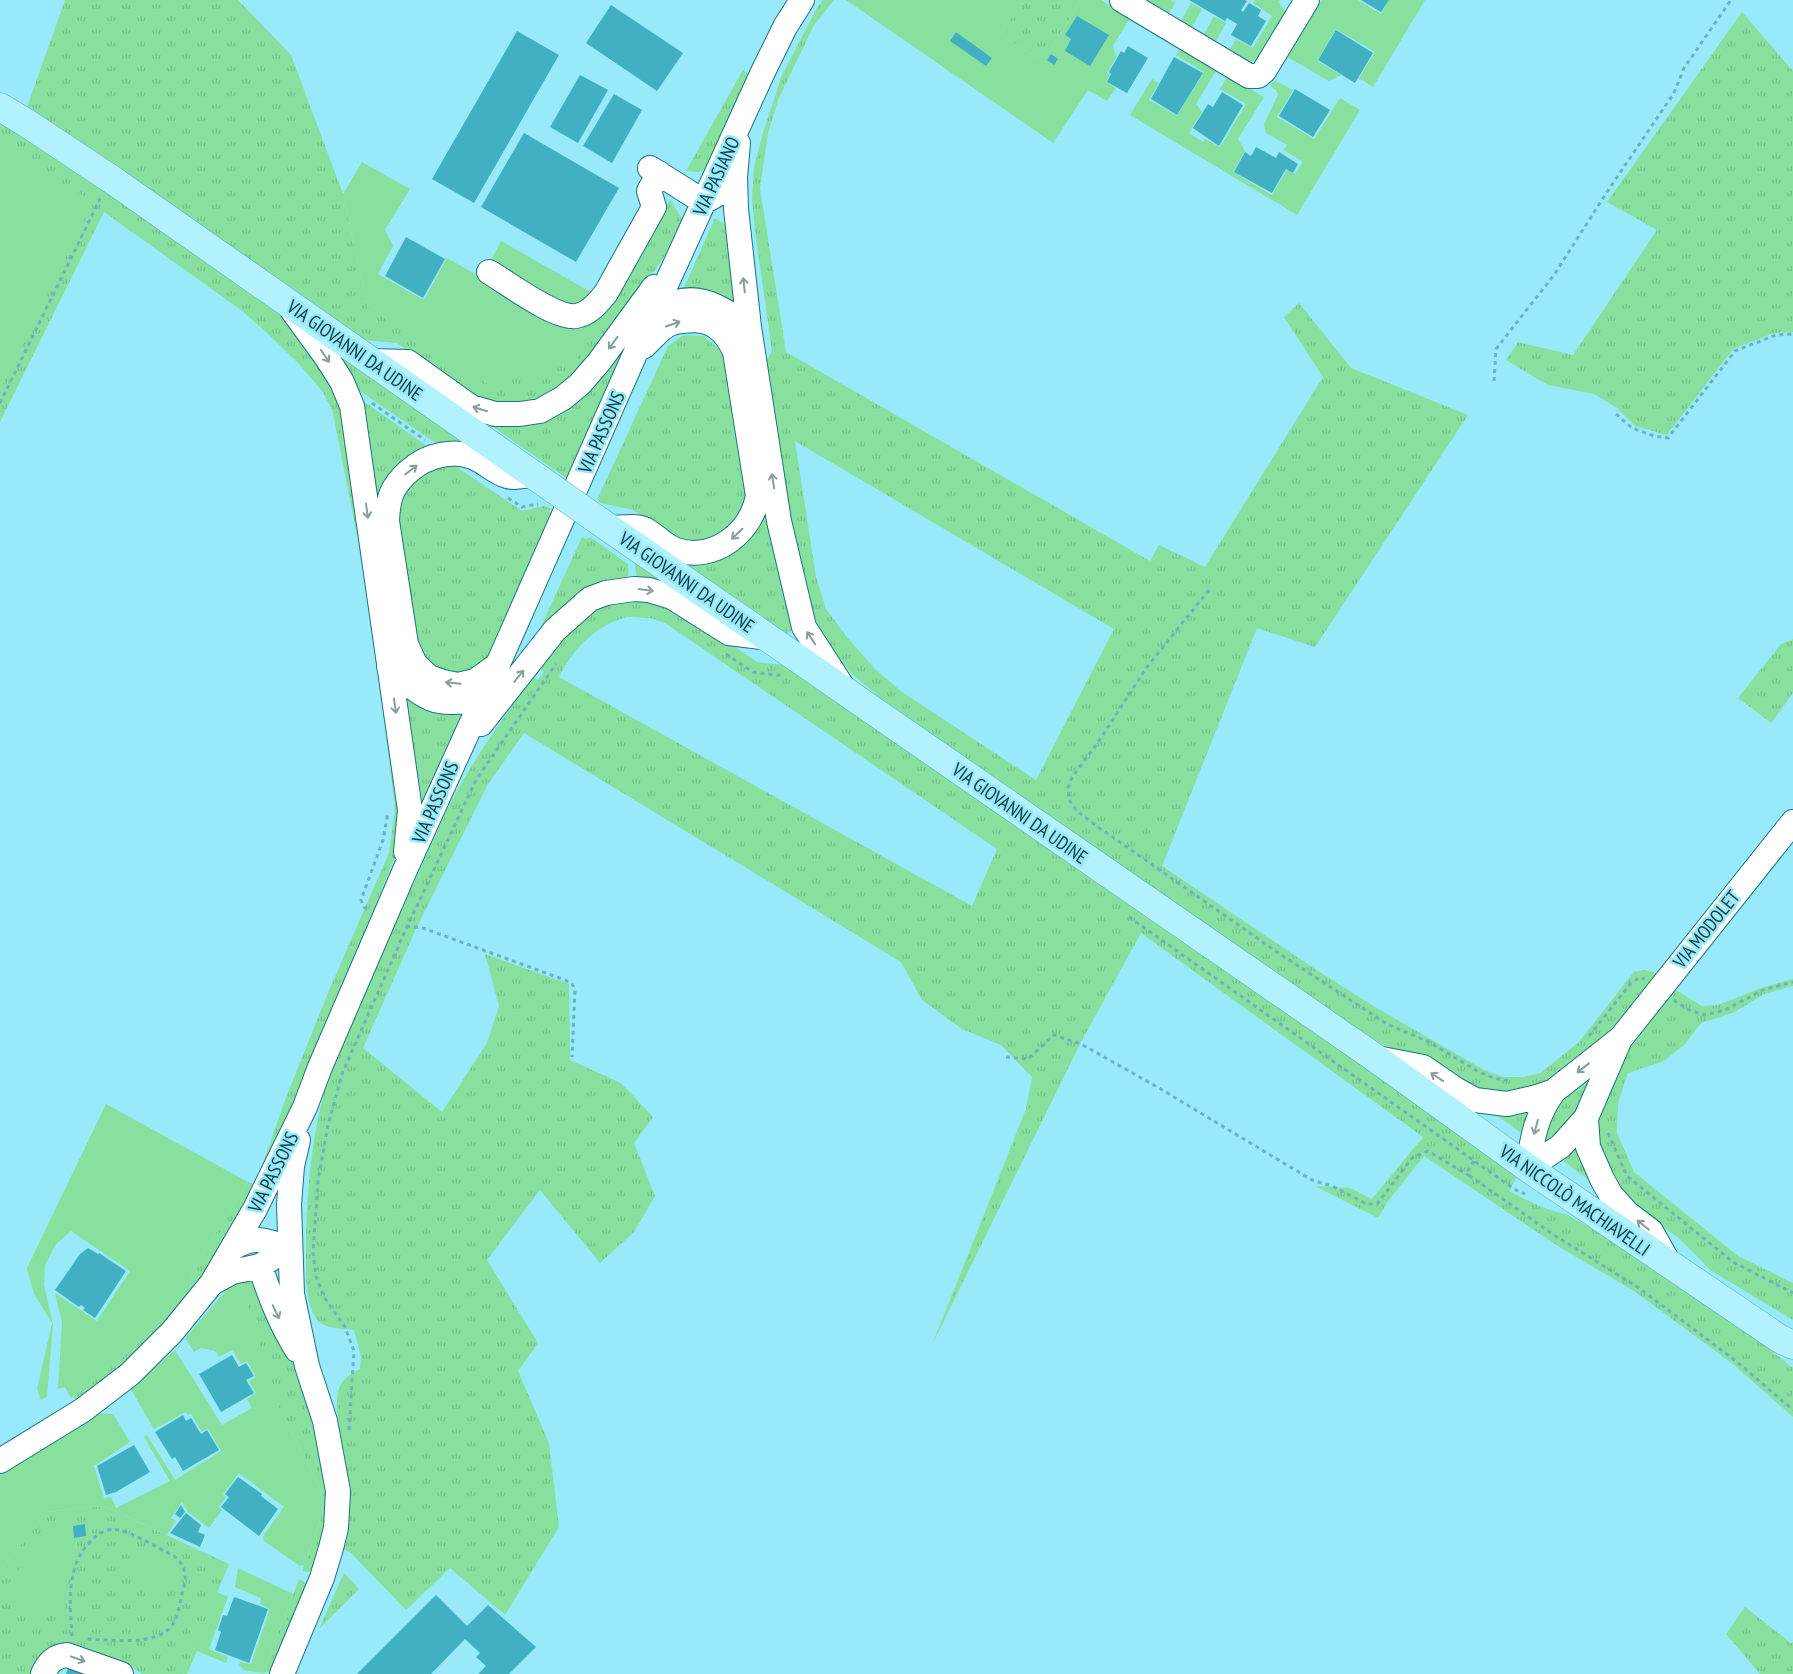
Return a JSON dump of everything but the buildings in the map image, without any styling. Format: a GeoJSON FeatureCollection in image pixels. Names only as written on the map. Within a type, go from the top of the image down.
{"type":"FeatureCollection","features":[{"type":"Feature","properties":{"kind":"main road","name":"VIA GIOVANNI DA UDINE"},"geometry":{"type":"LineString","coordinates":[[0,107],[111,179],[847,694],[1374,1057]]}},
{"type":"Feature","properties":{"kind":"main road","name":"VIA NICCOLÒ MACHIAVELLI"},"geometry":{"type":"LineString","coordinates":[[1374,1057],[1528,1168],[1789,1345]]}},
{"type":"Feature","properties":{"kind":"street","name":"VIA PASIANO"},"geometry":{"type":"LineString","coordinates":[[636,354],[785,26],[802,0]]}},
{"type":"Feature","properties":{"kind":"street"},"geometry":{"type":"LineString","coordinates":[[1122,0],[1249,76],[1258,76],[1264,71],[1307,0]]}},
{"type":"Feature","properties":{"kind":"street"},"geometry":{"type":"LineString","coordinates":[[740,123],[735,177],[736,209],[749,327],[779,521],[804,627],[847,694]]}},
{"type":"Feature","properties":{"kind":"street"},"geometry":{"type":"LineString","coordinates":[[489,272],[553,311],[574,316],[586,312],[598,304],[606,293],[654,207],[649,191],[655,171],[704,202],[713,195],[721,194],[730,200],[736,209]]}},
{"type":"Feature","properties":{"kind":"street"},"geometry":{"type":"LineString","coordinates":[[370,361],[408,362],[471,407],[495,414],[520,414],[540,411],[563,398],[580,384],[599,362],[684,247]]}},
{"type":"Feature","properties":{"kind":"street"},"geometry":{"type":"LineString","coordinates":[[654,311],[670,302],[696,300],[709,303],[726,311],[749,327]]}},
{"type":"Feature","properties":{"kind":"street"},"geometry":{"type":"LineString","coordinates":[[287,302],[327,358],[342,382],[352,406],[410,810],[405,870]]}},
{"type":"Feature","properties":{"kind":"street"},"geometry":{"type":"LineString","coordinates":[[605,524],[643,528],[674,550],[692,554],[708,552],[723,546],[739,534],[755,509],[758,496],[735,352],[725,335],[714,326],[702,320],[674,322],[664,327],[636,354]]}},
{"type":"Feature","properties":{"kind":"street","name":"VIA PASSONS"},"geometry":{"type":"LineString","coordinates":[[0,1461],[83,1410],[130,1374],[172,1332],[212,1283],[233,1248],[255,1209],[305,1107],[382,920],[636,354]]}},
{"type":"Feature","properties":{"kind":"street"},"geometry":{"type":"LineString","coordinates":[[496,666],[474,681],[458,685],[429,677],[415,664],[406,644],[388,521],[391,491],[412,468],[436,456],[445,454],[475,458],[508,477],[544,482]]}},
{"type":"Feature","properties":{"kind":"street"},"geometry":{"type":"LineString","coordinates":[[456,755],[555,630],[590,599],[606,593],[634,589],[649,590],[672,597],[729,634],[768,638]]}},
{"type":"Feature","properties":{"kind":"street"},"geometry":{"type":"LineString","coordinates":[[389,666],[415,690],[440,703],[458,703],[483,698]]}},
{"type":"Feature","properties":{"kind":"street","name":"VIA MODOLET"},"geometry":{"type":"LineString","coordinates":[[1374,1057],[1422,1067],[1475,1100],[1507,1104],[1554,1091],[1621,1038],[1667,997],[1793,822]]}},
{"type":"Feature","properties":{"kind":"street","name":"VIA MODOLET"},"geometry":{"type":"LineString","coordinates":[[1528,1168],[1561,1146],[1586,1118],[1621,1038]]}},
{"type":"Feature","properties":{"kind":"street","name":"VIA MODOLET"},"geometry":{"type":"LineString","coordinates":[[1528,1168],[1540,1113],[1554,1091]]}},
{"type":"Feature","properties":{"kind":"street"},"geometry":{"type":"LineString","coordinates":[[282,1674],[322,1578],[336,1528],[338,1491],[324,1421],[307,1366],[292,1294],[289,1204],[292,1166],[305,1107]]}},
{"type":"Feature","properties":{"kind":"street","name":"VIA MODOLET"},"geometry":{"type":"LineString","coordinates":[[1586,1118],[1588,1147],[1602,1179],[1627,1213],[1651,1231],[1670,1265]]}},
{"type":"Feature","properties":{"kind":"street","name":"VIA PASSONS"},"geometry":{"type":"LineString","coordinates":[[233,1248],[244,1241],[263,1240],[290,1248]]}},
{"type":"Feature","properties":{"kind":"street","name":"VIA PASSONS"},"geometry":{"type":"LineString","coordinates":[[212,1283],[232,1272],[260,1266],[290,1248]]}},
{"type":"Feature","properties":{"kind":"street"},"geometry":{"type":"LineString","coordinates":[[260,1266],[272,1302],[287,1334],[307,1366]]}},
{"type":"Feature","properties":{"kind":"street"},"geometry":{"type":"LineString","coordinates":[[43,1674],[46,1667],[54,1659],[73,1648],[120,1674]]}},
{"type":"Feature","properties":{"kind":"path"},"geometry":{"type":"LineString","coordinates":[[1494,381],[1496,349],[1554,275],[1674,93],[1684,68],[1731,0]]}},
{"type":"Feature","properties":{"kind":"path"},"geometry":{"type":"LineString","coordinates":[[0,403],[111,179]]}},
{"type":"Feature","properties":{"kind":"path"},"geometry":{"type":"LineString","coordinates":[[1616,414],[1632,428],[1654,436],[1668,438],[1735,351],[1776,335],[1793,334]]}},
{"type":"Feature","properties":{"kind":"path"},"geometry":{"type":"LineString","coordinates":[[365,398],[426,441]]}},
{"type":"Feature","properties":{"kind":"path"},"geometry":{"type":"LineString","coordinates":[[1209,590],[1147,667],[1099,741],[1072,777],[1068,788],[1070,800],[1077,811],[1094,824],[1277,952],[1387,1024],[1429,1042],[1479,1072],[1505,1081],[1515,1081]]}},
{"type":"Feature","properties":{"kind":"path"},"geometry":{"type":"LineString","coordinates":[[721,650],[753,672],[786,677]]}},
{"type":"Feature","properties":{"kind":"path"},"geometry":{"type":"LineString","coordinates":[[349,1436],[354,1351],[345,1327],[324,1297],[316,1276],[312,1253],[318,1181],[328,1125],[342,1074],[407,926],[476,780],[561,656]]}},
{"type":"Feature","properties":{"kind":"path"},"geometry":{"type":"LineString","coordinates":[[389,808],[383,840],[361,900],[364,907],[382,920],[423,928],[572,984],[575,989],[572,1057]]}},
{"type":"Feature","properties":{"kind":"path"},"geometry":{"type":"LineString","coordinates":[[1125,913],[1474,1161],[1514,1189],[1530,1197]]}},
{"type":"Feature","properties":{"kind":"path"},"geometry":{"type":"LineString","coordinates":[[1586,1039],[1635,980],[1644,978],[1667,997],[1687,1009],[1704,1015],[1725,1010],[1763,990],[1793,982]]}},
{"type":"Feature","properties":{"kind":"path"},"geometry":{"type":"LineString","coordinates":[[1006,1057],[1028,1059],[1054,1035],[1081,1044],[1159,1088],[1312,1180],[1332,1186],[1367,1204],[1377,1204],[1412,1158],[1428,1151],[1470,1176],[1554,1235],[1639,1288],[1736,1361],[1793,1410]]}},
{"type":"Feature","properties":{"kind":"path"},"geometry":{"type":"LineString","coordinates":[[1608,1131],[1627,1176],[1733,1262],[1793,1293]]}},
{"type":"Feature","properties":{"kind":"path"},"geometry":{"type":"LineString","coordinates":[[1470,1176],[1468,1171],[1474,1161]]}},
{"type":"Feature","properties":{"kind":"path"},"geometry":{"type":"LineString","coordinates":[[106,1530],[120,1530],[180,1560],[186,1574],[185,1584],[176,1618],[163,1633],[142,1640],[73,1648],[70,1590],[73,1572],[84,1549],[100,1533],[106,1530]]}},
{"type":"Feature","properties":{"kind":"green space"},"geometry":{"type":"Polygon","coordinates":[[[65,0],[238,0],[291,55],[343,194],[368,308],[610,303],[670,199],[685,224],[677,239],[586,366],[555,396],[521,405],[485,403],[457,386],[397,343],[364,340],[26,110],[65,0]]]}},
{"type":"Feature","properties":{"kind":"green space"},"geometry":{"type":"Polygon","coordinates":[[[823,0],[834,0],[814,25],[778,100],[768,133],[760,188],[786,352],[1150,561],[1159,545],[1205,567],[1323,377],[1284,317],[1299,303],[1351,368],[1468,415],[1315,647],[1257,628],[1162,866],[1375,1007],[1484,1070],[1503,1077],[1523,1077],[1540,1073],[1579,1042],[1634,972],[1645,970],[1657,973],[1611,1030],[1579,1064],[1535,1093],[1486,1096],[1416,1056],[1383,1045],[1319,1003],[878,696],[851,673],[834,652],[817,623],[803,590],[787,505],[767,360],[772,351],[752,198],[754,167],[782,75],[823,0]],[[795,441],[816,577],[826,609],[846,636],[875,669],[902,692],[1036,780],[1114,629],[795,441]]]}},
{"type":"Feature","properties":{"kind":"green space"},"geometry":{"type":"Polygon","coordinates":[[[846,0],[1023,0],[1000,34],[1043,62],[1081,0],[1101,0],[1130,18],[1113,46],[1116,57],[1107,73],[1110,74],[1106,82],[1116,88],[1107,101],[1088,90],[1053,143],[846,0]]]}},
{"type":"Feature","properties":{"kind":"green space"},"geometry":{"type":"Polygon","coordinates":[[[1023,0],[1081,0],[1043,62],[1000,34],[1023,0]]]}},
{"type":"Feature","properties":{"kind":"green space"},"geometry":{"type":"Polygon","coordinates":[[[1147,0],[1171,0],[1175,3],[1169,13],[1147,0]]]}},
{"type":"Feature","properties":{"kind":"green space"},"geometry":{"type":"Polygon","coordinates":[[[1255,0],[1280,0],[1279,2],[1286,13],[1261,60],[1249,61],[1230,49],[1236,39],[1253,48],[1272,16],[1253,3],[1255,0]]]}},
{"type":"Feature","properties":{"kind":"green space"},"geometry":{"type":"Polygon","coordinates":[[[1322,0],[1358,0],[1381,14],[1389,0],[1425,0],[1373,87],[1359,78],[1375,52],[1336,29],[1317,61],[1341,75],[1329,81],[1287,57],[1322,0]]]}},
{"type":"Feature","properties":{"kind":"green space"},"geometry":{"type":"Polygon","coordinates":[[[1191,3],[1202,9],[1192,27],[1181,21],[1191,3]]]}},
{"type":"Feature","properties":{"kind":"green space"},"geometry":{"type":"Polygon","coordinates":[[[1742,12],[1793,71],[1793,332],[1774,333],[1733,349],[1667,435],[1635,426],[1617,408],[1594,394],[1548,385],[1506,360],[1518,342],[1573,355],[1657,230],[1607,202],[1742,12]]]}},
{"type":"Feature","properties":{"kind":"green space"},"geometry":{"type":"Polygon","coordinates":[[[1214,16],[1226,23],[1216,41],[1204,34],[1214,16]]]}},
{"type":"Feature","properties":{"kind":"green space"},"geometry":{"type":"Polygon","coordinates":[[[1181,47],[1217,69],[1196,104],[1202,112],[1189,133],[1203,142],[1205,139],[1220,147],[1246,104],[1220,89],[1228,76],[1264,97],[1238,139],[1245,151],[1233,172],[1272,195],[1287,170],[1295,174],[1303,162],[1284,150],[1287,145],[1266,133],[1264,124],[1278,95],[1276,90],[1270,86],[1274,80],[1293,90],[1277,117],[1314,139],[1340,98],[1360,110],[1297,215],[1130,115],[1152,79],[1159,83],[1149,100],[1177,116],[1204,72],[1176,55],[1181,47]]]}},
{"type":"Feature","properties":{"kind":"green space"},"geometry":{"type":"Polygon","coordinates":[[[743,70],[749,74],[710,166],[699,172],[686,171],[743,70]]]}},
{"type":"Feature","properties":{"kind":"green space"},"geometry":{"type":"Polygon","coordinates":[[[0,121],[101,186],[274,309],[317,356],[344,408],[403,810],[397,852],[270,1163],[186,1304],[112,1376],[77,1402],[73,1396],[113,1366],[191,1288],[190,1277],[195,1266],[248,1182],[255,1185],[287,1095],[330,988],[389,853],[395,808],[369,597],[333,413],[323,392],[299,364],[241,310],[104,212],[0,422],[0,121]]]}},
{"type":"Feature","properties":{"kind":"green space"},"geometry":{"type":"Polygon","coordinates":[[[0,146],[93,202],[0,390],[0,146]]]}},
{"type":"Feature","properties":{"kind":"green space"},"geometry":{"type":"Polygon","coordinates":[[[362,162],[410,189],[385,230],[393,246],[378,274],[424,300],[447,258],[482,278],[501,241],[610,303],[576,361],[488,384],[368,308],[343,194],[362,162]]]}},
{"type":"Feature","properties":{"kind":"green space"},"geometry":{"type":"Polygon","coordinates":[[[715,218],[724,224],[732,237],[739,305],[718,294],[683,290],[715,218]]]}},
{"type":"Feature","properties":{"kind":"green space"},"geometry":{"type":"Polygon","coordinates":[[[645,313],[569,480],[483,420],[549,415],[645,313]]]}},
{"type":"Feature","properties":{"kind":"green space"},"geometry":{"type":"Polygon","coordinates":[[[683,335],[703,336],[718,348],[729,367],[748,509],[720,537],[704,542],[686,542],[672,537],[633,510],[601,503],[597,500],[668,346],[683,335]]]}},
{"type":"Feature","properties":{"kind":"green space"},"geometry":{"type":"Polygon","coordinates":[[[339,350],[469,442],[440,446],[357,389],[336,355],[339,350]]]}},
{"type":"Feature","properties":{"kind":"green space"},"geometry":{"type":"Polygon","coordinates":[[[360,399],[431,449],[378,501],[360,399]]]}},
{"type":"Feature","properties":{"kind":"green space"},"geometry":{"type":"Polygon","coordinates":[[[448,461],[522,511],[544,506],[551,509],[549,511],[554,515],[489,656],[480,669],[463,675],[445,673],[431,666],[420,655],[397,515],[400,498],[407,482],[448,461]]]}},
{"type":"Feature","properties":{"kind":"green space"},"geometry":{"type":"Polygon","coordinates":[[[769,507],[796,627],[787,633],[680,560],[769,507]]]}},
{"type":"Feature","properties":{"kind":"green space"},"geometry":{"type":"Polygon","coordinates":[[[582,537],[586,539],[590,537],[628,564],[629,580],[572,601],[553,615],[531,648],[582,537]]]}},
{"type":"Feature","properties":{"kind":"green space"},"geometry":{"type":"Polygon","coordinates":[[[634,560],[668,584],[637,580],[634,560]]]}},
{"type":"Feature","properties":{"kind":"green space"},"geometry":{"type":"Polygon","coordinates":[[[640,597],[686,613],[757,662],[784,665],[1520,1171],[1509,1191],[1530,1202],[1568,1215],[1655,1265],[1740,1326],[1793,1368],[1793,1417],[1733,1364],[1634,1291],[1561,1248],[1424,1156],[1388,1201],[1378,1218],[1315,1186],[1350,1188],[1372,1199],[1423,1137],[1141,933],[1081,1042],[932,1345],[1026,1109],[1032,1077],[1001,1045],[962,1029],[922,1000],[901,962],[524,733],[488,784],[416,929],[363,1048],[442,1112],[487,1043],[499,1006],[485,954],[569,984],[570,1060],[621,1083],[653,1117],[634,1143],[655,1196],[634,1232],[600,1263],[540,1190],[487,1260],[538,1343],[518,1371],[549,1443],[559,1527],[505,1615],[450,1568],[406,1610],[351,1553],[342,1548],[347,1515],[348,1490],[347,1471],[338,1420],[337,1396],[344,1380],[360,1369],[361,1357],[354,1330],[333,1328],[321,1323],[316,1318],[309,1302],[306,1273],[307,1206],[316,1131],[327,1082],[339,1048],[456,792],[487,742],[533,677],[538,680],[544,672],[538,667],[548,649],[593,607],[640,597]],[[627,617],[605,626],[578,648],[559,677],[972,906],[997,849],[665,623],[650,618],[627,617]]]}},
{"type":"Feature","properties":{"kind":"green space"},"geometry":{"type":"Polygon","coordinates":[[[1793,639],[1793,693],[1771,723],[1738,698],[1781,644],[1793,639]]]}},
{"type":"Feature","properties":{"kind":"green space"},"geometry":{"type":"Polygon","coordinates":[[[404,692],[466,710],[423,805],[404,692]]]}},
{"type":"Feature","properties":{"kind":"green space"},"geometry":{"type":"Polygon","coordinates":[[[1793,979],[1793,986],[1764,994],[1733,1013],[1701,1023],[1684,1045],[1664,1061],[1628,1073],[1618,1103],[1617,1133],[1634,1172],[1738,1256],[1793,1283],[1793,1320],[1710,1270],[1680,1239],[1645,1214],[1618,1189],[1599,1147],[1599,1118],[1616,1062],[1673,988],[1702,1006],[1718,1005],[1761,988],[1793,979]]]}},
{"type":"Feature","properties":{"kind":"green space"},"geometry":{"type":"Polygon","coordinates":[[[1596,1065],[1575,1123],[1544,1144],[1542,1131],[1554,1106],[1596,1065]]]}},
{"type":"Feature","properties":{"kind":"green space"},"geometry":{"type":"Polygon","coordinates":[[[106,1104],[248,1182],[195,1266],[190,1277],[191,1288],[113,1366],[71,1398],[65,1387],[58,1389],[62,1323],[55,1293],[97,1321],[130,1271],[71,1231],[56,1244],[45,1265],[44,1285],[53,1324],[47,1397],[41,1400],[37,1389],[52,1323],[34,1294],[27,1268],[106,1104]]]}},
{"type":"Feature","properties":{"kind":"green space"},"geometry":{"type":"Polygon","coordinates":[[[1534,1104],[1524,1135],[1489,1110],[1534,1104]]]}},
{"type":"Feature","properties":{"kind":"green space"},"geometry":{"type":"Polygon","coordinates":[[[1583,1136],[1596,1185],[1560,1159],[1583,1136]]]}},
{"type":"Feature","properties":{"kind":"green space"},"geometry":{"type":"Polygon","coordinates":[[[237,1277],[257,1280],[297,1366],[327,1456],[329,1518],[314,1571],[302,1571],[322,1515],[323,1494],[278,1406],[232,1284],[237,1277]]]}},
{"type":"Feature","properties":{"kind":"green space"},"geometry":{"type":"Polygon","coordinates":[[[232,1284],[243,1288],[278,1406],[323,1494],[322,1515],[304,1565],[300,1566],[264,1541],[263,1536],[284,1507],[239,1473],[223,1494],[226,1497],[219,1507],[222,1510],[209,1528],[188,1512],[182,1502],[171,1518],[176,1521],[167,1535],[104,1506],[47,1512],[0,1570],[0,1473],[97,1413],[113,1414],[130,1442],[94,1466],[104,1498],[111,1497],[116,1508],[170,1481],[144,1437],[147,1435],[175,1480],[221,1451],[208,1428],[202,1432],[191,1414],[188,1415],[186,1412],[154,1429],[130,1388],[175,1350],[222,1425],[252,1408],[247,1399],[256,1393],[249,1381],[256,1377],[247,1361],[241,1364],[232,1350],[219,1357],[215,1351],[201,1348],[194,1352],[185,1338],[232,1284]]]}},
{"type":"Feature","properties":{"kind":"green space"},"geometry":{"type":"Polygon","coordinates":[[[104,1506],[229,1564],[183,1674],[142,1674],[131,1666],[82,1648],[37,1674],[0,1674],[0,1570],[47,1512],[104,1506]]]}},
{"type":"Feature","properties":{"kind":"green space"},"geometry":{"type":"Polygon","coordinates":[[[68,1522],[76,1551],[65,1592],[64,1609],[31,1609],[6,1587],[53,1524],[68,1522]]]}},
{"type":"Feature","properties":{"kind":"green space"},"geometry":{"type":"Polygon","coordinates":[[[134,1545],[181,1564],[170,1593],[123,1574],[134,1545]]]}},
{"type":"Feature","properties":{"kind":"green space"},"geometry":{"type":"Polygon","coordinates":[[[238,1568],[293,1594],[263,1673],[244,1670],[239,1665],[240,1662],[251,1664],[270,1609],[260,1604],[261,1598],[235,1587],[238,1568]]]}},
{"type":"Feature","properties":{"kind":"green space"},"geometry":{"type":"Polygon","coordinates":[[[344,1573],[359,1589],[319,1629],[344,1573]]]}},
{"type":"Feature","properties":{"kind":"green space"},"geometry":{"type":"Polygon","coordinates":[[[299,1579],[306,1584],[305,1592],[272,1671],[263,1673],[299,1579]]]}},
{"type":"Feature","properties":{"kind":"green space"},"geometry":{"type":"Polygon","coordinates":[[[217,1592],[228,1597],[209,1649],[228,1657],[226,1663],[197,1651],[187,1674],[183,1674],[217,1592]]]}},
{"type":"Feature","properties":{"kind":"green space"},"geometry":{"type":"Polygon","coordinates":[[[1745,1607],[1791,1643],[1793,1642],[1793,1674],[1760,1674],[1726,1634],[1745,1607]]]}}]}
